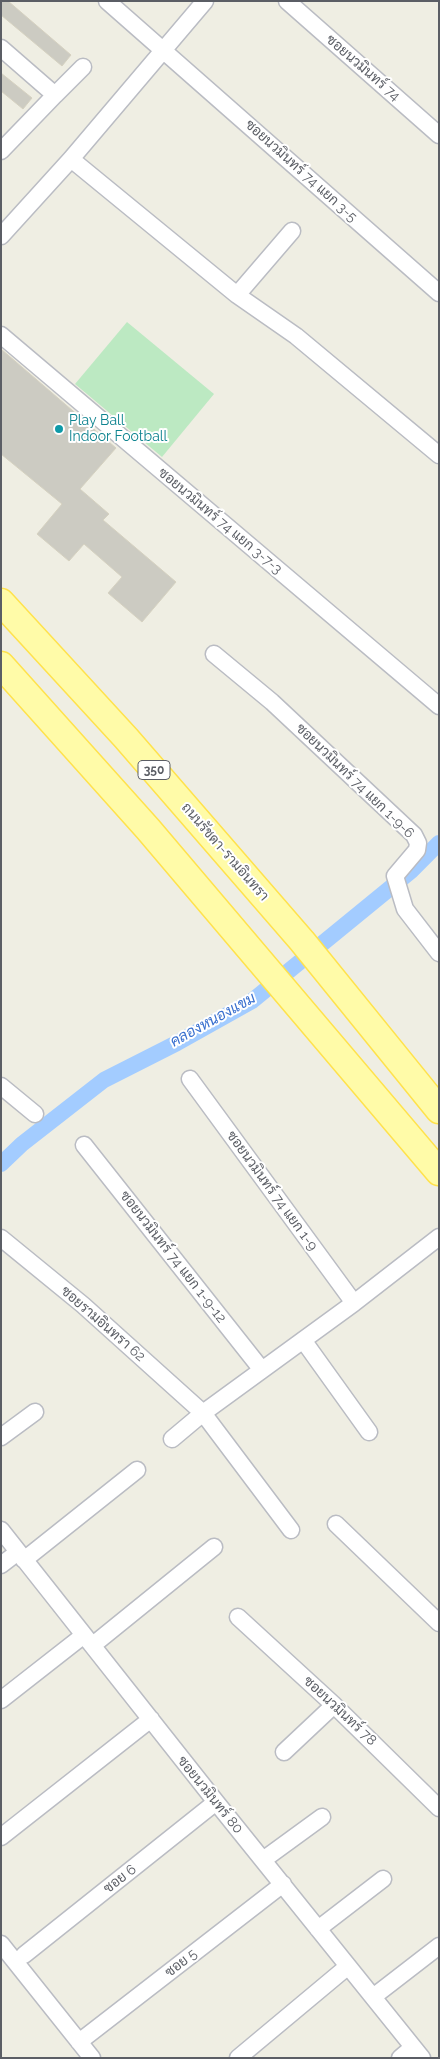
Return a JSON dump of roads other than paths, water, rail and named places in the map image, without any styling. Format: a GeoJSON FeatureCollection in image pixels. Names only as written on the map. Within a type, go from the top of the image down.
{"type":"FeatureCollection","features":[{"type":"Feature","properties":{"kind":"main road","name":"ถนนรัชดา-รามอินทรา"},"geometry":{"type":"LineString","coordinates":[[1,602],[126,738],[302,941],[439,1110]]}},
{"type":"Feature","properties":{"kind":"main road"},"geometry":{"type":"LineString","coordinates":[[1,665],[116,793],[439,1172]]}},
{"type":"Feature","properties":{"kind":"street","name":"ซอยนวมินทร์ 74 แยก 3-5"},"geometry":{"type":"LineString","coordinates":[[107,1],[164,49],[439,293]]}},
{"type":"Feature","properties":{"kind":"street"},"geometry":{"type":"LineString","coordinates":[[1,236],[71,159],[205,1]]}},
{"type":"Feature","properties":{"kind":"street","name":"ซอยนวมินทร์ 74"},"geometry":{"type":"LineString","coordinates":[[287,1],[439,135]]}},
{"type":"Feature","properties":{"kind":"street"},"geometry":{"type":"LineString","coordinates":[[1,48],[55,95]]}},
{"type":"Feature","properties":{"kind":"street"},"geometry":{"type":"LineString","coordinates":[[1,151],[83,67]]}},
{"type":"Feature","properties":{"kind":"street"},"geometry":{"type":"LineString","coordinates":[[71,159],[236,295],[296,336],[439,455]]}},
{"type":"Feature","properties":{"kind":"street"},"geometry":{"type":"LineString","coordinates":[[236,295],[292,230]]}},
{"type":"Feature","properties":{"kind":"street","name":"ซอยนวมินทร์ 74 แยก 3-7-3"},"geometry":{"type":"LineString","coordinates":[[1,335],[439,706]]}},
{"type":"Feature","properties":{"kind":"street","name":"ซอยนวมินทร์ 74 แยก 1-9-6"},"geometry":{"type":"LineString","coordinates":[[214,654],[272,702],[414,835],[418,843],[417,850],[395,876],[405,909],[439,953]]}},
{"type":"Feature","properties":{"kind":"street","name":"ซอยนวมินทร์ 74 แยก 1-9"},"geometry":{"type":"LineString","coordinates":[[190,1079],[354,1303]]}},
{"type":"Feature","properties":{"kind":"street"},"geometry":{"type":"LineString","coordinates":[[1,1086],[35,1114]]}},
{"type":"Feature","properties":{"kind":"street","name":"ซอยนวมินทร์ 74 แยก 1-9-12"},"geometry":{"type":"LineString","coordinates":[[84,1145],[262,1370]]}},
{"type":"Feature","properties":{"kind":"street"},"geometry":{"type":"LineString","coordinates":[[172,1439],[439,1237]]}},
{"type":"Feature","properties":{"kind":"street","name":"ซอยรามอินทรา 62"},"geometry":{"type":"LineString","coordinates":[[1,1238],[83,1305],[198,1418],[291,1530]]}},
{"type":"Feature","properties":{"kind":"street"},"geometry":{"type":"LineString","coordinates":[[303,1340],[369,1432]]}},
{"type":"Feature","properties":{"kind":"street"},"geometry":{"type":"LineString","coordinates":[[3,1433],[35,1412]]}},
{"type":"Feature","properties":{"kind":"street"},"geometry":{"type":"LineString","coordinates":[[1,1565],[21,1556],[137,1470]]}},
{"type":"Feature","properties":{"kind":"street"},"geometry":{"type":"LineString","coordinates":[[336,1524],[439,1623]]}},
{"type":"Feature","properties":{"kind":"street","name":"ซอยนวมินทร์ 80"},"geometry":{"type":"LineString","coordinates":[[1,1530],[372,1998],[418,2052]]}},
{"type":"Feature","properties":{"kind":"street"},"geometry":{"type":"LineString","coordinates":[[1,1700],[88,1640],[214,1547]]}},
{"type":"Feature","properties":{"kind":"street","name":"ซอยนวมินทร์ 78"},"geometry":{"type":"LineString","coordinates":[[238,1617],[334,1705],[439,1808]]}},
{"type":"Feature","properties":{"kind":"street"},"geometry":{"type":"LineString","coordinates":[[284,1752],[334,1705]]}},
{"type":"Feature","properties":{"kind":"street"},"geometry":{"type":"LineString","coordinates":[[1,1837],[150,1719]]}},
{"type":"Feature","properties":{"kind":"street","name":"ซอย 6"},"geometry":{"type":"LineString","coordinates":[[24,1955],[216,1802]]}},
{"type":"Feature","properties":{"kind":"street"},"geometry":{"type":"LineString","coordinates":[[263,1860],[322,1817]]}},
{"type":"Feature","properties":{"kind":"street"},"geometry":{"type":"LineString","coordinates":[[318,1929],[384,1879]]}},
{"type":"Feature","properties":{"kind":"street","name":"ซอย 5"},"geometry":{"type":"LineString","coordinates":[[79,2042],[283,1884]]}},
{"type":"Feature","properties":{"kind":"street"},"geometry":{"type":"LineString","coordinates":[[1,1944],[92,2058]]}},
{"type":"Feature","properties":{"kind":"street"},"geometry":{"type":"LineString","coordinates":[[372,1998],[439,1946]]}},
{"type":"Feature","properties":{"kind":"street"},"geometry":{"type":"LineString","coordinates":[[238,2058],[348,1967]]}},
{"type":"Feature","properties":{"kind":"street"},"geometry":{"type":"LineString","coordinates":[[400,2058],[418,2052]]}},
{"type":"Feature","properties":{"kind":"waterway","name":"คลองหนองแขม"},"geometry":{"type":"LineString","coordinates":[[1,1164],[22,1144],[104,1080],[177,1043],[252,1001],[411,871],[439,843]]}},
{"type":"Feature","properties":{"kind":"place","name":"Play Ball Indoor Football"},"geometry":{"type":"Point","coordinates":[59,429]}}]}
